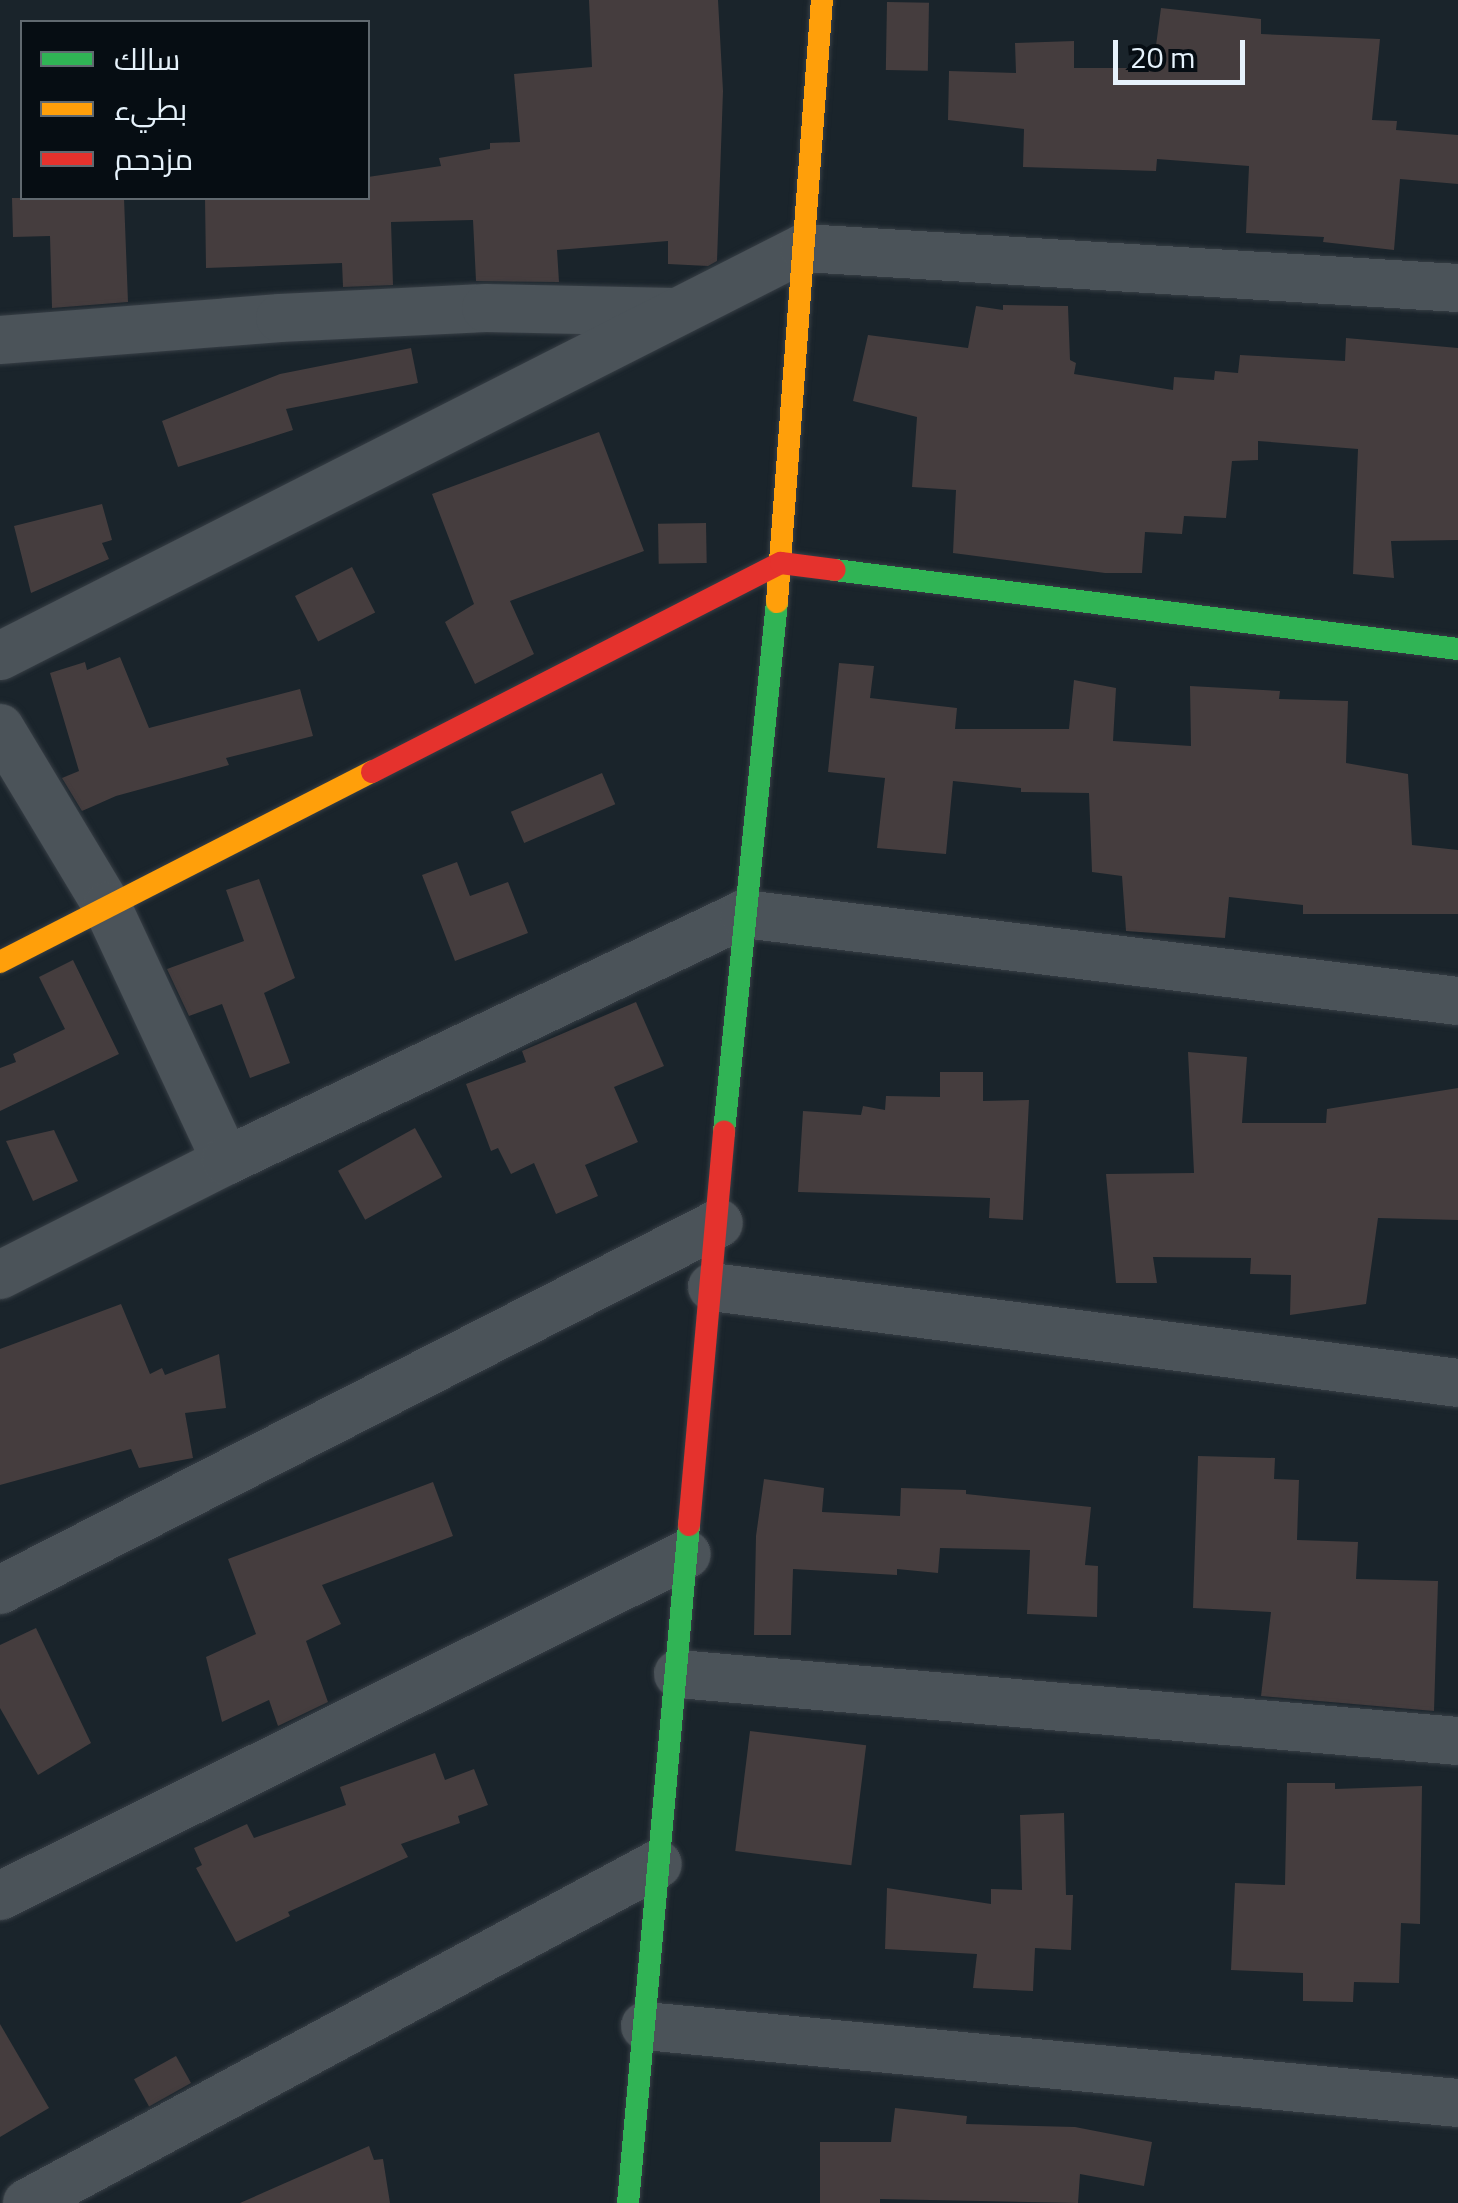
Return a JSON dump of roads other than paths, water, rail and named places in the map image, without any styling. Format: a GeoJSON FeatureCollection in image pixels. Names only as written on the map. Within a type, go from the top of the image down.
{"type":"FeatureCollection","features":[{"type":"Feature","properties":{"kind":"street"},"geometry":{"type":"LineString","coordinates":[[628,2203],[744,914],[781,563],[822,0]]}},
{"type":"Feature","properties":{"kind":"street"},"geometry":{"type":"LineString","coordinates":[[0,656],[804,248],[1458,288]]}},
{"type":"Feature","properties":{"kind":"street"},"geometry":{"type":"LineString","coordinates":[[0,340],[467,308],[681,312]]}},
{"type":"Feature","properties":{"kind":"street"},"geometry":{"type":"LineString","coordinates":[[0,962],[781,563],[1458,649]]}},
{"type":"Feature","properties":{"kind":"street"},"geometry":{"type":"LineString","coordinates":[[0,728],[107,906],[226,1161]]}},
{"type":"Feature","properties":{"kind":"street"},"geometry":{"type":"LineString","coordinates":[[0,1275],[226,1161],[744,914],[1458,1001]]}},
{"type":"Feature","properties":{"kind":"street"},"geometry":{"type":"LineString","coordinates":[[0,1590],[719,1223]]}},
{"type":"Feature","properties":{"kind":"street"},"geometry":{"type":"LineString","coordinates":[[712,1287],[1458,1383]]}},
{"type":"Feature","properties":{"kind":"street"},"geometry":{"type":"LineString","coordinates":[[0,1896],[687,1554]]}},
{"type":"Feature","properties":{"kind":"street"},"geometry":{"type":"LineString","coordinates":[[678,1674],[1458,1741]]}},
{"type":"Feature","properties":{"kind":"street"},"geometry":{"type":"LineString","coordinates":[[27,2203],[658,1864]]}},
{"type":"Feature","properties":{"kind":"street"},"geometry":{"type":"LineString","coordinates":[[645,2026],[1458,2103]]}}]}
